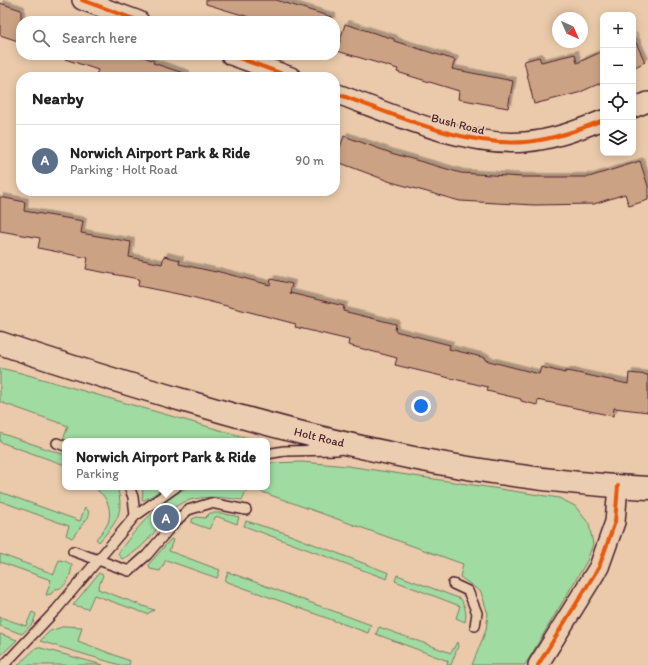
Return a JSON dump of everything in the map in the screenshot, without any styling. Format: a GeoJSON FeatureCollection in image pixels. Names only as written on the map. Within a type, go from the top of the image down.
{"type":"FeatureCollection","features":[{"type":"Feature","properties":{"kind":"highway","name":"Holt Road"},"geometry":{"type":"LineString","coordinates":[[0,343],[68,366],[252,421],[365,449],[492,472],[648,488]]}},
{"type":"Feature","properties":{"kind":"street"},"geometry":{"type":"LineString","coordinates":[[82,0],[125,16]]}},
{"type":"Feature","properties":{"kind":"street"},"geometry":{"type":"LineString","coordinates":[[245,60],[277,72]]}},
{"type":"Feature","properties":{"kind":"street","name":"Bush Road"},"geometry":{"type":"LineString","coordinates":[[340,95],[424,126],[482,142],[524,142],[560,136],[600,121]]}},
{"type":"Feature","properties":{"kind":"street"},"geometry":{"type":"LineString","coordinates":[[636,107],[648,102]]}},
{"type":"Feature","properties":{"kind":"street"},"geometry":{"type":"LineString","coordinates":[[538,665],[599,568],[615,522],[618,486]]}},
{"type":"Feature","properties":{"kind":"lane"},"geometry":{"type":"LineString","coordinates":[[270,453],[284,451],[365,449]]}},
{"type":"Feature","properties":{"kind":"lane"},"geometry":{"type":"LineString","coordinates":[[618,486],[648,482]]}},
{"type":"Feature","properties":{"kind":"lane"},"geometry":{"type":"LineString","coordinates":[[130,490],[133,497],[135,516]]}},
{"type":"Feature","properties":{"kind":"lane"},"geometry":{"type":"LineString","coordinates":[[4,665],[56,610],[135,516],[172,490]]}},
{"type":"Feature","properties":{"kind":"lane"},"geometry":{"type":"LineString","coordinates":[[73,550],[129,571],[147,555],[174,523],[188,510],[211,503],[246,510]]}},
{"type":"Feature","properties":{"kind":"lane"},"geometry":{"type":"LineString","coordinates":[[453,584],[468,591],[477,613],[475,626]]}},
{"type":"Feature","properties":{"kind":"green space"},"geometry":{"type":"Polygon","coordinates":[[[0,368],[248,438],[64,438],[68,426],[0,402],[0,368]]]}},
{"type":"Feature","properties":{"kind":"green space"},"geometry":{"type":"Polygon","coordinates":[[[0,433],[62,454],[62,464],[0,442],[0,433]]]}},
{"type":"Feature","properties":{"kind":"green space"},"geometry":{"type":"Polygon","coordinates":[[[302,462],[348,466],[559,498],[575,506],[589,524],[593,544],[587,561],[525,665],[472,665],[486,630],[488,614],[481,592],[460,577],[463,564],[256,490],[270,490],[270,463],[302,462]]]}},
{"type":"Feature","properties":{"kind":"green space"},"geometry":{"type":"Polygon","coordinates":[[[118,490],[120,504],[114,523],[99,542],[96,539],[107,525],[110,514],[107,501],[98,491],[118,490]]]}},
{"type":"Feature","properties":{"kind":"green space"},"geometry":{"type":"Polygon","coordinates":[[[143,490],[161,490],[152,496],[142,501],[143,490]]]}},
{"type":"Feature","properties":{"kind":"green space"},"geometry":{"type":"Polygon","coordinates":[[[183,490],[247,490],[242,500],[211,497],[181,503],[163,518],[159,526],[142,546],[132,554],[122,559],[118,554],[131,536],[149,516],[183,490]]]}},
{"type":"Feature","properties":{"kind":"green space"},"geometry":{"type":"Polygon","coordinates":[[[0,492],[80,521],[85,507],[88,510],[89,516],[72,538],[66,535],[69,526],[0,501],[0,492]]]}},
{"type":"Feature","properties":{"kind":"green space"},"geometry":{"type":"Polygon","coordinates":[[[210,513],[221,513],[239,517],[237,524],[216,516],[209,529],[192,523],[192,519],[197,517],[205,518],[210,513]]]}},
{"type":"Feature","properties":{"kind":"green space"},"geometry":{"type":"Polygon","coordinates":[[[246,521],[282,532],[389,573],[387,579],[244,526],[246,521]]]}},
{"type":"Feature","properties":{"kind":"green space"},"geometry":{"type":"Polygon","coordinates":[[[171,539],[173,540],[169,551],[220,570],[217,578],[166,560],[160,571],[150,569],[149,564],[171,539]]]}},
{"type":"Feature","properties":{"kind":"green space"},"geometry":{"type":"Polygon","coordinates":[[[0,554],[54,574],[59,560],[65,561],[72,565],[71,573],[68,581],[63,587],[55,589],[51,594],[46,595],[51,580],[0,562],[0,554]]]}},
{"type":"Feature","properties":{"kind":"green space"},"geometry":{"type":"Polygon","coordinates":[[[228,572],[371,625],[368,633],[225,581],[228,572]]]}},
{"type":"Feature","properties":{"kind":"green space"},"geometry":{"type":"Polygon","coordinates":[[[99,573],[103,575],[98,589],[154,610],[147,614],[94,595],[88,609],[73,605],[99,573]]]}},
{"type":"Feature","properties":{"kind":"green space"},"geometry":{"type":"Polygon","coordinates":[[[397,575],[461,599],[466,615],[465,622],[456,618],[460,606],[395,581],[397,575]]]}},
{"type":"Feature","properties":{"kind":"green space"},"geometry":{"type":"Polygon","coordinates":[[[32,612],[36,614],[33,623],[22,634],[0,626],[0,617],[26,626],[32,612]]]}},
{"type":"Feature","properties":{"kind":"green space"},"geometry":{"type":"Polygon","coordinates":[[[65,626],[82,627],[78,641],[130,661],[129,665],[120,665],[40,641],[50,631],[65,626]]]}},
{"type":"Feature","properties":{"kind":"green space"},"geometry":{"type":"Polygon","coordinates":[[[379,627],[451,653],[457,642],[458,646],[451,665],[447,665],[448,661],[376,634],[379,627]]]}},
{"type":"Feature","properties":{"kind":"green space"},"geometry":{"type":"Polygon","coordinates":[[[0,634],[17,640],[0,656],[0,634]]]}},
{"type":"Feature","properties":{"kind":"green space"},"geometry":{"type":"Polygon","coordinates":[[[37,647],[103,665],[18,665],[37,647]]]}},
{"type":"Feature","properties":{"kind":"building"},"geometry":{"type":"Polygon","coordinates":[[[206,0],[276,0],[329,16],[246,16],[206,4],[206,0]]]}},
{"type":"Feature","properties":{"kind":"building"},"geometry":{"type":"Polygon","coordinates":[[[0,3],[21,10],[21,16],[16,16],[16,40],[0,35],[0,3]]]}},
{"type":"Feature","properties":{"kind":"building"},"geometry":{"type":"Polygon","coordinates":[[[345,24],[455,60],[452,69],[513,81],[508,108],[458,99],[459,91],[397,72],[398,69],[340,52],[340,41],[345,24]]]}},
{"type":"Feature","properties":{"kind":"building"},"geometry":{"type":"Polygon","coordinates":[[[636,42],[645,62],[636,66],[636,42]]]}},
{"type":"Feature","properties":{"kind":"building"},"geometry":{"type":"Polygon","coordinates":[[[600,52],[600,83],[578,93],[534,104],[524,61],[539,57],[541,62],[575,54],[577,63],[600,52]]]}},
{"type":"Feature","properties":{"kind":"building"},"geometry":{"type":"Polygon","coordinates":[[[68,60],[152,60],[154,61],[153,63],[180,72],[97,72],[98,70],[68,60]]]}},
{"type":"Feature","properties":{"kind":"building"},"geometry":{"type":"Polygon","coordinates":[[[344,136],[391,153],[461,173],[522,177],[589,177],[640,161],[648,186],[648,200],[629,206],[625,194],[594,204],[534,205],[460,201],[391,182],[340,163],[340,147],[344,136]]]}},
{"type":"Feature","properties":{"kind":"building"},"geometry":{"type":"Polygon","coordinates":[[[0,197],[25,202],[24,211],[83,221],[81,233],[131,242],[129,257],[162,264],[164,256],[180,260],[179,264],[216,271],[270,285],[271,279],[292,284],[290,293],[344,306],[343,311],[396,324],[395,331],[450,345],[449,349],[486,358],[485,360],[539,374],[541,367],[565,373],[566,371],[573,372],[628,384],[629,373],[648,375],[648,412],[614,408],[613,416],[538,400],[537,405],[521,401],[521,399],[487,391],[488,387],[395,365],[397,358],[348,345],[349,340],[295,327],[296,324],[188,296],[138,286],[139,279],[86,269],[88,258],[38,248],[40,238],[0,231],[0,197]]]}},
{"type":"Feature","properties":{"kind":"cycle path"},"geometry":{"type":"LineString","coordinates":[[82,0],[125,16]]}},
{"type":"Feature","properties":{"kind":"cycle path"},"geometry":{"type":"LineString","coordinates":[[245,60],[277,72]]}},
{"type":"Feature","properties":{"kind":"cycle path"},"geometry":{"type":"LineString","coordinates":[[340,95],[428,127],[453,134],[502,142],[525,142],[555,137],[600,121]]}},
{"type":"Feature","properties":{"kind":"cycle path"},"geometry":{"type":"LineString","coordinates":[[538,665],[599,567],[615,522],[618,486]]}},
{"type":"Feature","properties":{"kind":"place","name":"Norwich Airport Park & Ride"},"geometry":{"type":"Point","coordinates":[166,518]}}]}
